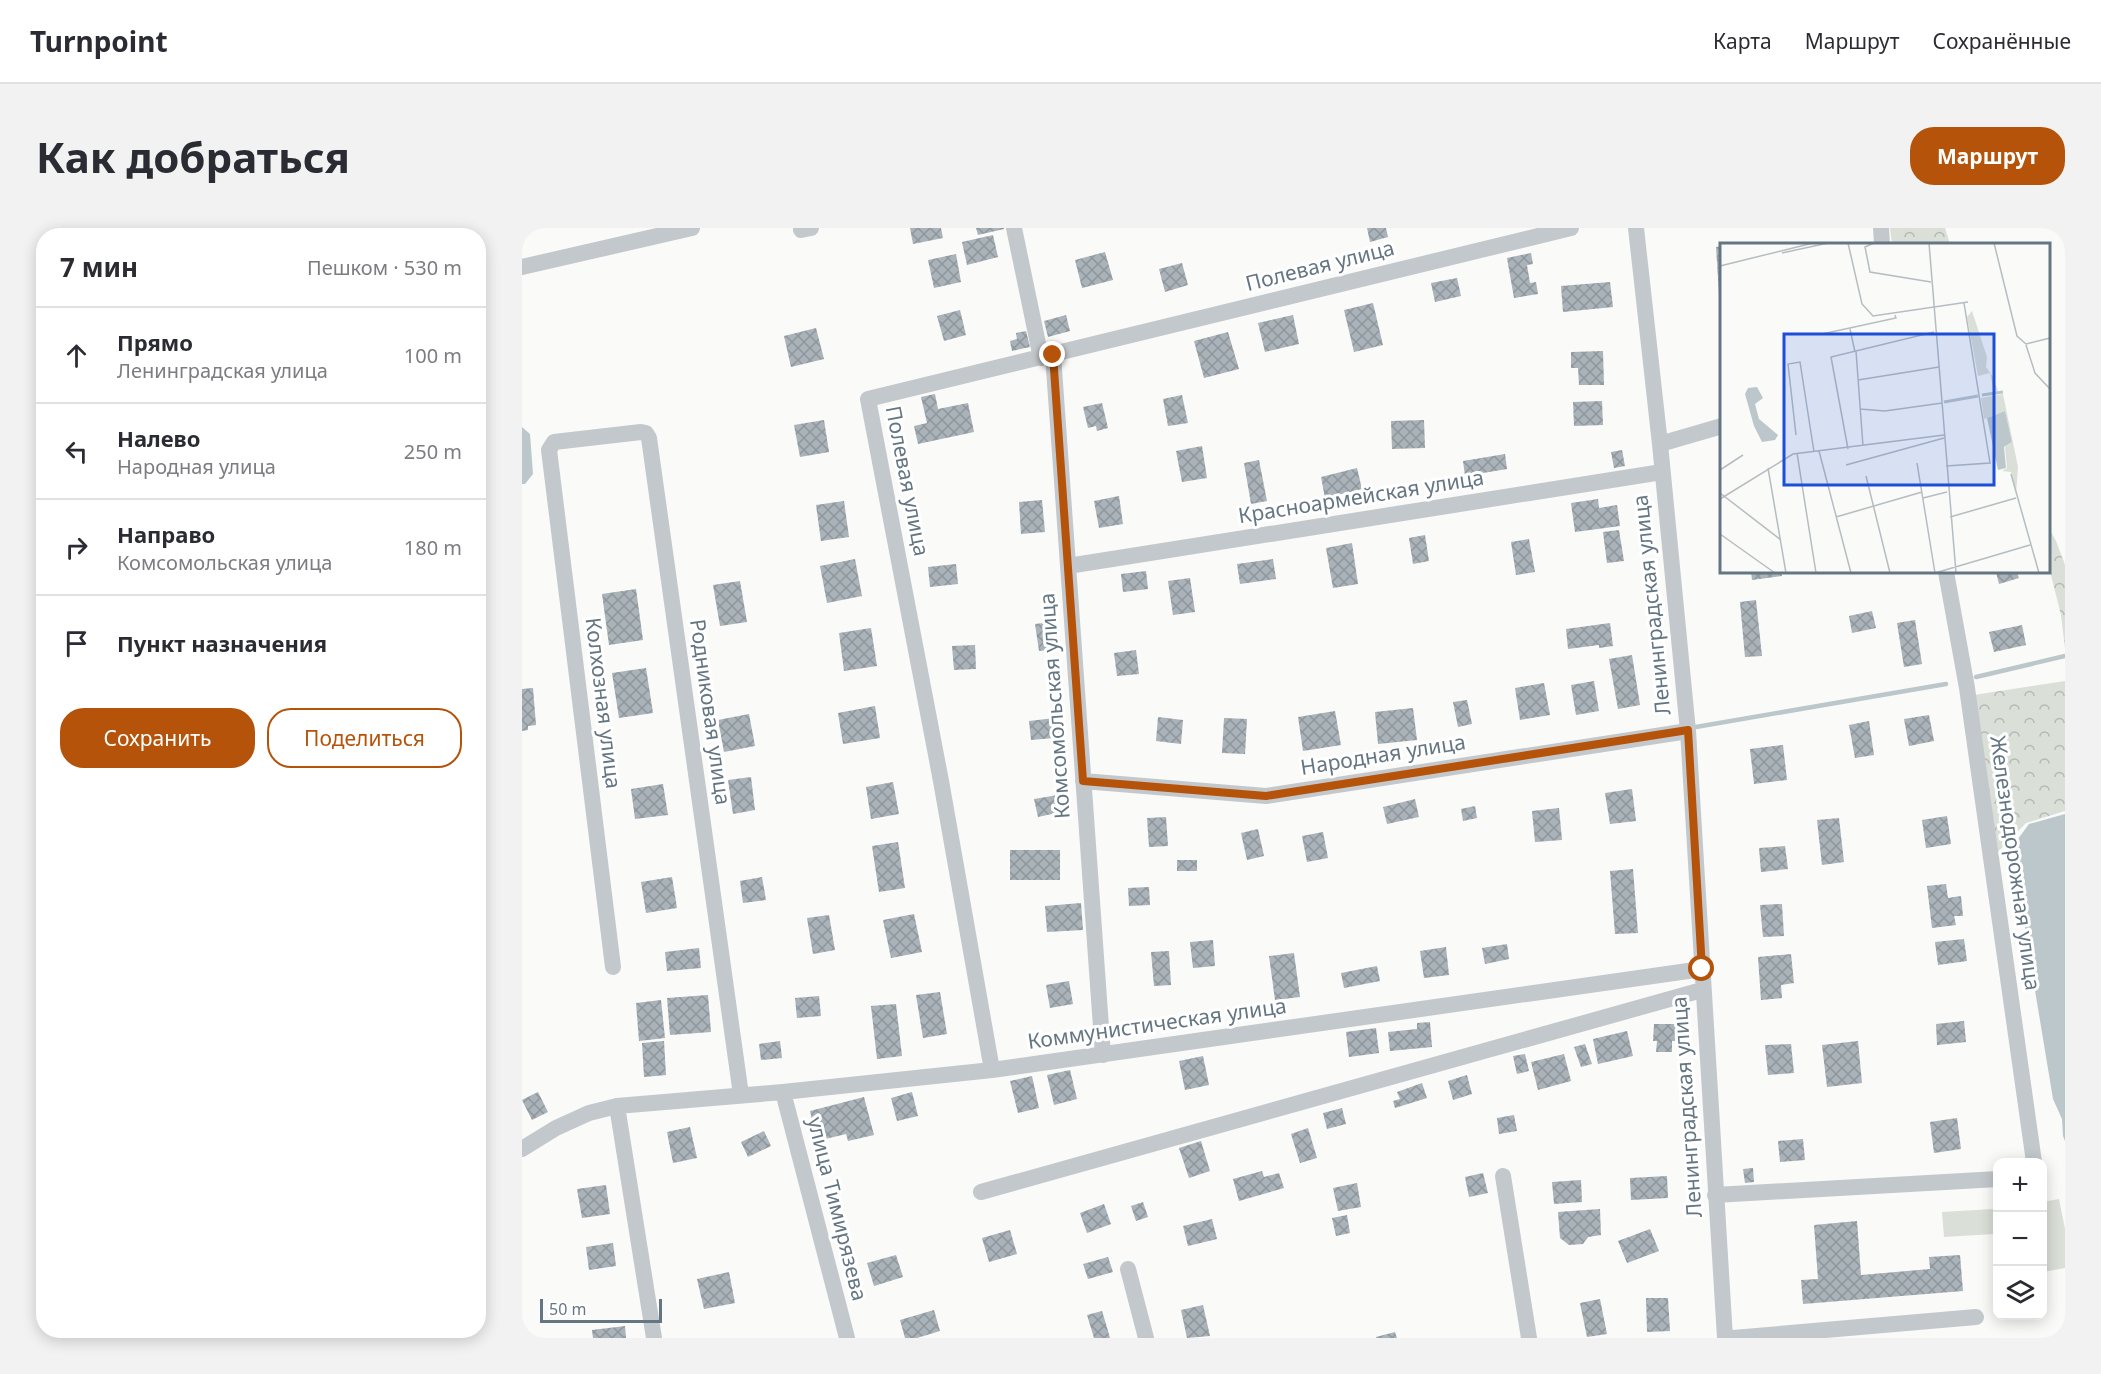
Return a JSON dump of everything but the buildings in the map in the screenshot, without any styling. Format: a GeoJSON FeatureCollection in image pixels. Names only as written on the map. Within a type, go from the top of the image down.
{"type":"FeatureCollection","features":[{"type":"Feature","properties":{"kind":"street"},"geometry":{"type":"LineString","coordinates":[[522,267],[692,228]]}},
{"type":"Feature","properties":{"kind":"street","name":"Комсомольская улица"},"geometry":{"type":"LineString","coordinates":[[1014,228],[1047,356],[1068,566],[1103,1055]]}},
{"type":"Feature","properties":{"kind":"street","name":"Полевая улица"},"geometry":{"type":"LineString","coordinates":[[992,1070],[939,769],[868,399],[1571,228]]}},
{"type":"Feature","properties":{"kind":"street","name":"Ленинградская улица"},"geometry":{"type":"LineString","coordinates":[[1636,228],[1688,730],[1702,990],[1725,1338]]}},
{"type":"Feature","properties":{"kind":"street"},"geometry":{"type":"LineString","coordinates":[[1881,228],[1882,243]]}},
{"type":"Feature","properties":{"kind":"street"},"geometry":{"type":"LineString","coordinates":[[1660,444],[1720,427]]}},
{"type":"Feature","properties":{"kind":"street","name":"Родниковая улица"},"geometry":{"type":"LineString","coordinates":[[551,445],[554,442],[641,432],[646,433],[649,438],[741,1095]]}},
{"type":"Feature","properties":{"kind":"street","name":"Колхозная улица"},"geometry":{"type":"LineString","coordinates":[[551,445],[549,450],[614,967]]}},
{"type":"Feature","properties":{"kind":"street","name":"Красноармейская улица"},"geometry":{"type":"LineString","coordinates":[[1068,566],[1662,472]]}},
{"type":"Feature","properties":{"kind":"street","name":"Железнодорожная улица"},"geometry":{"type":"LineString","coordinates":[[1946,573],[1967,688],[2033,1158]]}},
{"type":"Feature","properties":{"kind":"street","name":"Народная улица"},"geometry":{"type":"LineString","coordinates":[[1083,781],[1266,796],[1688,730]]}},
{"type":"Feature","properties":{"kind":"street","name":"Коммунистическая улица"},"geometry":{"type":"LineString","coordinates":[[522,1149],[589,1113],[617,1106],[783,1092],[992,1070],[1702,969]]}},
{"type":"Feature","properties":{"kind":"street"},"geometry":{"type":"LineString","coordinates":[[981,1192],[1702,990]]}},
{"type":"Feature","properties":{"kind":"street","name":"улица Тимирязева"},"geometry":{"type":"LineString","coordinates":[[783,1092],[847,1338]]}},
{"type":"Feature","properties":{"kind":"street"},"geometry":{"type":"LineString","coordinates":[[617,1106],[654,1338]]}},
{"type":"Feature","properties":{"kind":"street"},"geometry":{"type":"LineString","coordinates":[[1503,1176],[1529,1338]]}},
{"type":"Feature","properties":{"kind":"street"},"geometry":{"type":"LineString","coordinates":[[1715,1195],[1993,1179]]}},
{"type":"Feature","properties":{"kind":"street"},"geometry":{"type":"LineString","coordinates":[[1128,1269],[1146,1338]]}},
{"type":"Feature","properties":{"kind":"street"},"geometry":{"type":"LineString","coordinates":[[1733,1338],[1976,1317]]}},
{"type":"Feature","properties":{"kind":"green space"},"geometry":{"type":"Polygon","coordinates":[[[1890,228],[1945,228],[1950,243],[1892,243],[1890,228]]]}},
{"type":"Feature","properties":{"kind":"green space"},"geometry":{"type":"Polygon","coordinates":[[[2050,530],[2065,565],[2065,648],[2061,615],[2050,571],[2050,530]]]}},
{"type":"Feature","properties":{"kind":"green space"},"geometry":{"type":"Polygon","coordinates":[[[2065,681],[2065,811],[2026,823],[1996,854],[1974,695],[2065,681]]]}},
{"type":"Feature","properties":{"kind":"green space"},"geometry":{"type":"Polygon","coordinates":[[[2059,1199],[2065,1229],[2065,1268],[2047,1271],[2047,1212],[2047,1201],[2059,1199]]]}},
{"type":"Feature","properties":{"kind":"green space"},"geometry":{"type":"Polygon","coordinates":[[[1993,1209],[1993,1234],[1944,1237],[1942,1212],[1993,1209]]]}},
{"type":"Feature","properties":{"kind":"shaded area"},"geometry":{"type":"Polygon","coordinates":[[[522,427],[530,434],[533,474],[525,484],[522,484],[522,427]]]}},
{"type":"Feature","properties":{"kind":"shaded area"},"geometry":{"type":"Polygon","coordinates":[[[2065,814],[2065,1141],[2062,1119],[2053,1099],[2026,936],[2015,843],[2029,824],[2065,814]]]}},
{"type":"Feature","properties":{"kind":"waterway"},"geometry":{"type":"LineString","coordinates":[[1976,677],[2065,656]]}},
{"type":"Feature","properties":{"kind":"waterway"},"geometry":{"type":"LineString","coordinates":[[1690,728],[1946,684]]}},
{"type":"Feature","properties":{"kind":"route"},"geometry":{"type":"LineString","coordinates":[[1053,355],[1083,781],[1266,796],[1688,730],[1702,969]]}}]}
